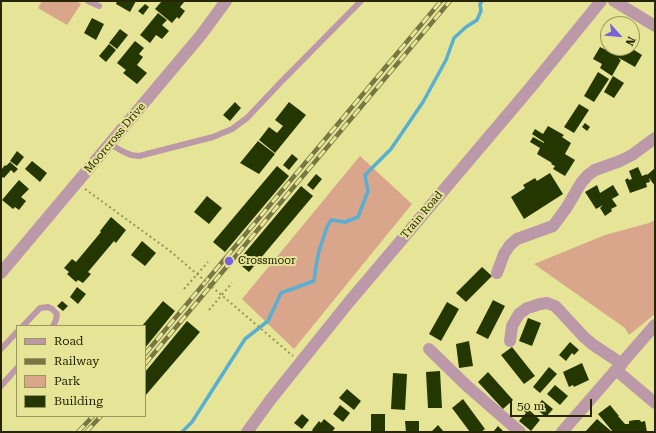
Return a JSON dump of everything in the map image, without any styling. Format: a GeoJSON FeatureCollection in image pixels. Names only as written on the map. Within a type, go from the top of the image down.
{"type":"FeatureCollection","features":[{"type":"Feature","properties":{"kind":"street","name":"Moorcross Drive"},"geometry":{"type":"LineString","coordinates":[[1,273],[201,35],[226,1]]}},
{"type":"Feature","properties":{"kind":"street","name":"Train Road"},"geometry":{"type":"LineString","coordinates":[[247,432],[299,362],[364,283],[531,87],[601,1]]}},
{"type":"Feature","properties":{"kind":"street"},"geometry":{"type":"LineString","coordinates":[[614,1],[655,26]]}},
{"type":"Feature","properties":{"kind":"street"},"geometry":{"type":"LineString","coordinates":[[497,273],[504,254],[510,245],[517,239],[553,226],[567,207],[581,183],[588,175],[595,170],[632,155],[655,138]]}},
{"type":"Feature","properties":{"kind":"street"},"geometry":{"type":"LineString","coordinates":[[510,341],[512,326],[519,314],[540,304],[547,303],[555,306],[584,337],[619,367],[655,404]]}},
{"type":"Feature","properties":{"kind":"street"},"geometry":{"type":"LineString","coordinates":[[562,432],[655,325]]}},
{"type":"Feature","properties":{"kind":"street"},"geometry":{"type":"LineString","coordinates":[[429,349],[467,386],[520,432]]}},
{"type":"Feature","properties":{"kind":"lane"},"geometry":{"type":"LineString","coordinates":[[88,1],[99,6]]}},
{"type":"Feature","properties":{"kind":"lane"},"geometry":{"type":"LineString","coordinates":[[110,144],[122,151],[139,156],[213,137],[232,129],[247,118],[361,1]]}},
{"type":"Feature","properties":{"kind":"lane"},"geometry":{"type":"LineString","coordinates":[[24,325],[40,308],[48,307],[57,314],[54,325]]}},
{"type":"Feature","properties":{"kind":"lane"},"geometry":{"type":"LineString","coordinates":[[1,349],[16,333]]}},
{"type":"Feature","properties":{"kind":"lane"},"geometry":{"type":"LineString","coordinates":[[1,386],[16,369]]}},
{"type":"Feature","properties":{"kind":"path"},"geometry":{"type":"LineString","coordinates":[[76,183],[170,251],[299,362]]}},
{"type":"Feature","properties":{"kind":"path"},"geometry":{"type":"LineString","coordinates":[[184,289],[208,262]]}},
{"type":"Feature","properties":{"kind":"path"},"geometry":{"type":"LineString","coordinates":[[209,310],[232,283]]}},
{"type":"Feature","properties":{"kind":"green space"},"geometry":{"type":"Polygon","coordinates":[[[42,1],[76,1],[81,4],[67,25],[38,8],[42,1]]]}},
{"type":"Feature","properties":{"kind":"green space"},"geometry":{"type":"Polygon","coordinates":[[[360,156],[412,204],[294,349],[242,299],[360,156]]]}},
{"type":"Feature","properties":{"kind":"green space"},"geometry":{"type":"Polygon","coordinates":[[[655,220],[655,314],[629,335],[625,328],[534,264],[605,235],[655,220]]]}},
{"type":"Feature","properties":{"kind":"building"},"geometry":{"type":"Polygon","coordinates":[[[117,1],[136,1],[130,12],[116,4],[117,1]]]}},
{"type":"Feature","properties":{"kind":"building"},"geometry":{"type":"Polygon","coordinates":[[[162,1],[185,1],[180,7],[185,11],[179,19],[177,17],[172,23],[155,9],[162,1]]]}},
{"type":"Feature","properties":{"kind":"building"},"geometry":{"type":"Polygon","coordinates":[[[145,4],[149,7],[143,15],[138,11],[145,4]]]}},
{"type":"Feature","properties":{"kind":"building"},"geometry":{"type":"Polygon","coordinates":[[[158,13],[167,20],[162,25],[169,31],[162,39],[156,35],[150,43],[140,35],[158,13]]]}},
{"type":"Feature","properties":{"kind":"building"},"geometry":{"type":"Polygon","coordinates":[[[92,18],[104,24],[96,40],[84,33],[92,18]]]}},
{"type":"Feature","properties":{"kind":"building"},"geometry":{"type":"Polygon","coordinates":[[[120,29],[128,35],[117,49],[109,43],[120,29]]]}},
{"type":"Feature","properties":{"kind":"building"},"geometry":{"type":"Polygon","coordinates":[[[135,41],[144,48],[139,54],[143,57],[137,65],[147,73],[137,84],[123,73],[126,70],[117,63],[135,41]]]}},
{"type":"Feature","properties":{"kind":"building"},"geometry":{"type":"Polygon","coordinates":[[[109,44],[116,50],[106,62],[99,56],[109,44]]]}},
{"type":"Feature","properties":{"kind":"building"},"geometry":{"type":"Polygon","coordinates":[[[600,47],[600,56],[640,56],[640,54],[642,55],[635,67],[619,58],[621,60],[612,76],[600,68],[602,64],[593,59],[600,47]]]}},
{"type":"Feature","properties":{"kind":"building"},"geometry":{"type":"Polygon","coordinates":[[[598,72],[609,79],[594,102],[584,96],[598,72]]]}},
{"type":"Feature","properties":{"kind":"building"},"geometry":{"type":"Polygon","coordinates":[[[613,76],[624,83],[614,98],[604,92],[613,76]]]}},
{"type":"Feature","properties":{"kind":"building"},"geometry":{"type":"Polygon","coordinates":[[[235,102],[241,108],[230,121],[223,115],[235,102]]]}},
{"type":"Feature","properties":{"kind":"building"},"geometry":{"type":"Polygon","coordinates":[[[289,102],[306,115],[275,153],[259,140],[269,127],[277,133],[283,126],[275,120],[289,102]]]}},
{"type":"Feature","properties":{"kind":"building"},"geometry":{"type":"Polygon","coordinates":[[[579,104],[589,110],[574,133],[564,127],[579,104]]]}},
{"type":"Feature","properties":{"kind":"building"},"geometry":{"type":"Polygon","coordinates":[[[585,123],[590,127],[587,131],[582,127],[585,123]]]}},
{"type":"Feature","properties":{"kind":"building"},"geometry":{"type":"Polygon","coordinates":[[[548,126],[564,135],[562,137],[571,143],[565,154],[575,160],[565,176],[553,169],[555,166],[551,164],[552,163],[537,154],[540,148],[530,142],[533,137],[544,143],[532,134],[535,129],[543,134],[548,126]]]}},
{"type":"Feature","properties":{"kind":"building"},"geometry":{"type":"Polygon","coordinates":[[[258,141],[275,154],[259,174],[240,163],[258,141]]]}},
{"type":"Feature","properties":{"kind":"building"},"geometry":{"type":"Polygon","coordinates":[[[17,151],[24,157],[17,166],[10,161],[17,151]]]}},
{"type":"Feature","properties":{"kind":"building"},"geometry":{"type":"Polygon","coordinates":[[[292,154],[298,159],[289,170],[283,165],[292,154]]]}},
{"type":"Feature","properties":{"kind":"building"},"geometry":{"type":"Polygon","coordinates":[[[32,161],[47,173],[40,182],[25,169],[32,161]]]}},
{"type":"Feature","properties":{"kind":"building"},"geometry":{"type":"Polygon","coordinates":[[[10,162],[18,169],[14,173],[11,170],[4,178],[3,177],[1,179],[1,170],[10,162]]]}},
{"type":"Feature","properties":{"kind":"building"},"geometry":{"type":"Polygon","coordinates":[[[277,166],[289,176],[225,252],[213,242],[277,166]]]}},
{"type":"Feature","properties":{"kind":"building"},"geometry":{"type":"Polygon","coordinates":[[[638,167],[642,176],[647,175],[655,168],[655,186],[649,178],[650,182],[646,183],[647,187],[630,193],[625,180],[628,178],[629,180],[632,179],[629,171],[638,167]]]}},
{"type":"Feature","properties":{"kind":"building"},"geometry":{"type":"Polygon","coordinates":[[[550,173],[563,194],[524,219],[511,197],[525,188],[523,185],[535,178],[537,181],[550,173]]]}},
{"type":"Feature","properties":{"kind":"building"},"geometry":{"type":"Polygon","coordinates":[[[316,174],[322,179],[313,190],[307,185],[316,174]]]}},
{"type":"Feature","properties":{"kind":"building"},"geometry":{"type":"Polygon","coordinates":[[[19,180],[29,189],[21,197],[26,201],[19,210],[15,207],[13,209],[2,200],[19,180]]]}},
{"type":"Feature","properties":{"kind":"building"},"geometry":{"type":"Polygon","coordinates":[[[597,185],[600,193],[613,185],[619,195],[612,199],[617,206],[611,209],[612,211],[605,216],[600,208],[603,205],[596,209],[585,192],[597,185]]]}},
{"type":"Feature","properties":{"kind":"building"},"geometry":{"type":"Polygon","coordinates":[[[301,186],[313,196],[249,272],[237,262],[301,186]]]}},
{"type":"Feature","properties":{"kind":"building"},"geometry":{"type":"Polygon","coordinates":[[[207,196],[222,208],[209,224],[194,212],[207,196]]]}},
{"type":"Feature","properties":{"kind":"building"},"geometry":{"type":"Polygon","coordinates":[[[111,217],[126,230],[116,243],[114,241],[88,272],[91,274],[83,283],[78,280],[76,282],[67,274],[69,272],[64,268],[72,259],[76,262],[101,232],[100,231],[111,217]]]}},
{"type":"Feature","properties":{"kind":"building"},"geometry":{"type":"Polygon","coordinates":[[[142,241],[156,253],[145,266],[131,255],[142,241]]]}},
{"type":"Feature","properties":{"kind":"building"},"geometry":{"type":"Polygon","coordinates":[[[482,267],[492,276],[466,302],[456,293],[482,267]]]}},
{"type":"Feature","properties":{"kind":"building"},"geometry":{"type":"Polygon","coordinates":[[[77,287],[86,294],[78,304],[70,297],[77,287]]]}},
{"type":"Feature","properties":{"kind":"building"},"geometry":{"type":"Polygon","coordinates":[[[493,300],[505,306],[488,339],[476,333],[493,300]]]}},
{"type":"Feature","properties":{"kind":"building"},"geometry":{"type":"Polygon","coordinates":[[[62,301],[68,306],[63,311],[57,306],[62,301]]]}},
{"type":"Feature","properties":{"kind":"building"},"geometry":{"type":"Polygon","coordinates":[[[163,301],[175,311],[146,347],[146,325],[143,325],[163,301]]]}},
{"type":"Feature","properties":{"kind":"building"},"geometry":{"type":"Polygon","coordinates":[[[447,302],[459,309],[441,341],[429,334],[447,302]]]}},
{"type":"Feature","properties":{"kind":"building"},"geometry":{"type":"Polygon","coordinates":[[[528,318],[541,323],[532,346],[519,341],[528,318]]]}},
{"type":"Feature","properties":{"kind":"building"},"geometry":{"type":"Polygon","coordinates":[[[187,321],[200,332],[146,395],[146,371],[187,321]]]}},
{"type":"Feature","properties":{"kind":"building"},"geometry":{"type":"Polygon","coordinates":[[[469,341],[473,366],[459,368],[456,344],[469,341]]]}},
{"type":"Feature","properties":{"kind":"building"},"geometry":{"type":"Polygon","coordinates":[[[570,342],[579,350],[574,355],[572,353],[566,361],[559,355],[570,342]]]}},
{"type":"Feature","properties":{"kind":"building"},"geometry":{"type":"Polygon","coordinates":[[[512,347],[535,376],[524,384],[501,355],[512,347]]]}},
{"type":"Feature","properties":{"kind":"building"},"geometry":{"type":"Polygon","coordinates":[[[582,363],[589,380],[574,387],[573,385],[569,387],[563,372],[582,363]]]}},
{"type":"Feature","properties":{"kind":"building"},"geometry":{"type":"Polygon","coordinates":[[[549,367],[557,374],[540,393],[533,387],[549,367]]]}},
{"type":"Feature","properties":{"kind":"building"},"geometry":{"type":"Polygon","coordinates":[[[440,371],[442,408],[428,408],[426,372],[440,371]]]}},
{"type":"Feature","properties":{"kind":"building"},"geometry":{"type":"Polygon","coordinates":[[[488,372],[513,400],[503,409],[478,382],[488,372]]]}},
{"type":"Feature","properties":{"kind":"building"},"geometry":{"type":"Polygon","coordinates":[[[393,373],[407,374],[405,410],[391,409],[393,373]]]}},
{"type":"Feature","properties":{"kind":"building"},"geometry":{"type":"Polygon","coordinates":[[[555,385],[568,396],[560,405],[547,394],[555,385]]]}},
{"type":"Feature","properties":{"kind":"building"},"geometry":{"type":"Polygon","coordinates":[[[347,389],[361,401],[354,410],[339,398],[347,389]]]}},
{"type":"Feature","properties":{"kind":"building"},"geometry":{"type":"Polygon","coordinates":[[[463,399],[485,429],[481,432],[470,432],[452,408],[463,399]]]}},
{"type":"Feature","properties":{"kind":"building"},"geometry":{"type":"Polygon","coordinates":[[[542,400],[553,409],[546,417],[535,408],[542,400]]]}},
{"type":"Feature","properties":{"kind":"building"},"geometry":{"type":"Polygon","coordinates":[[[340,405],[350,413],[343,422],[333,414],[340,405]]]}},
{"type":"Feature","properties":{"kind":"building"},"geometry":{"type":"Polygon","coordinates":[[[610,405],[625,424],[629,424],[629,421],[635,420],[640,420],[641,422],[645,421],[647,432],[613,432],[598,414],[610,405]]]}},
{"type":"Feature","properties":{"kind":"building"},"geometry":{"type":"Polygon","coordinates":[[[526,407],[540,420],[531,431],[519,421],[526,413],[524,411],[526,407]]]}},
{"type":"Feature","properties":{"kind":"building"},"geometry":{"type":"Polygon","coordinates":[[[302,414],[309,420],[302,429],[294,423],[302,414]]]}},
{"type":"Feature","properties":{"kind":"building"},"geometry":{"type":"Polygon","coordinates":[[[371,414],[385,414],[385,432],[371,432],[371,414]]]}},
{"type":"Feature","properties":{"kind":"building"},"geometry":{"type":"Polygon","coordinates":[[[324,419],[335,428],[332,432],[314,432],[312,430],[319,421],[321,423],[324,419]]]}},
{"type":"Feature","properties":{"kind":"building"},"geometry":{"type":"Polygon","coordinates":[[[597,419],[611,431],[611,432],[585,432],[597,419]]]}},
{"type":"Feature","properties":{"kind":"building"},"geometry":{"type":"Polygon","coordinates":[[[405,421],[419,421],[419,432],[406,432],[405,421]]]}},
{"type":"Feature","properties":{"kind":"building"},"geometry":{"type":"Polygon","coordinates":[[[438,425],[444,432],[431,432],[438,425]]]}},
{"type":"Feature","properties":{"kind":"building"},"geometry":{"type":"Polygon","coordinates":[[[498,426],[504,432],[493,432],[498,426]]]}},
{"type":"Feature","properties":{"kind":"waterway"},"geometry":{"type":"LineString","coordinates":[[182,432],[192,422],[245,339],[268,321],[281,293],[314,281],[319,251],[327,227],[331,220],[345,222],[358,217],[368,191],[365,175],[391,149],[423,102],[446,60],[454,38],[466,27],[477,20],[481,11],[480,4],[482,1]]}},
{"type":"Feature","properties":{"kind":"railway"},"geometry":{"type":"LineString","coordinates":[[146,353],[441,1]]}},
{"type":"Feature","properties":{"kind":"railway"},"geometry":{"type":"LineString","coordinates":[[146,363],[450,1]]}},
{"type":"Feature","properties":{"kind":"railway"},"geometry":{"type":"LineString","coordinates":[[78,432],[92,417]]}},
{"type":"Feature","properties":{"kind":"railway"},"geometry":{"type":"LineString","coordinates":[[86,432],[100,417]]}},
{"type":"Feature","properties":{"kind":"place","name":"Crossmoor"},"geometry":{"type":"Point","coordinates":[229,261]}}]}
